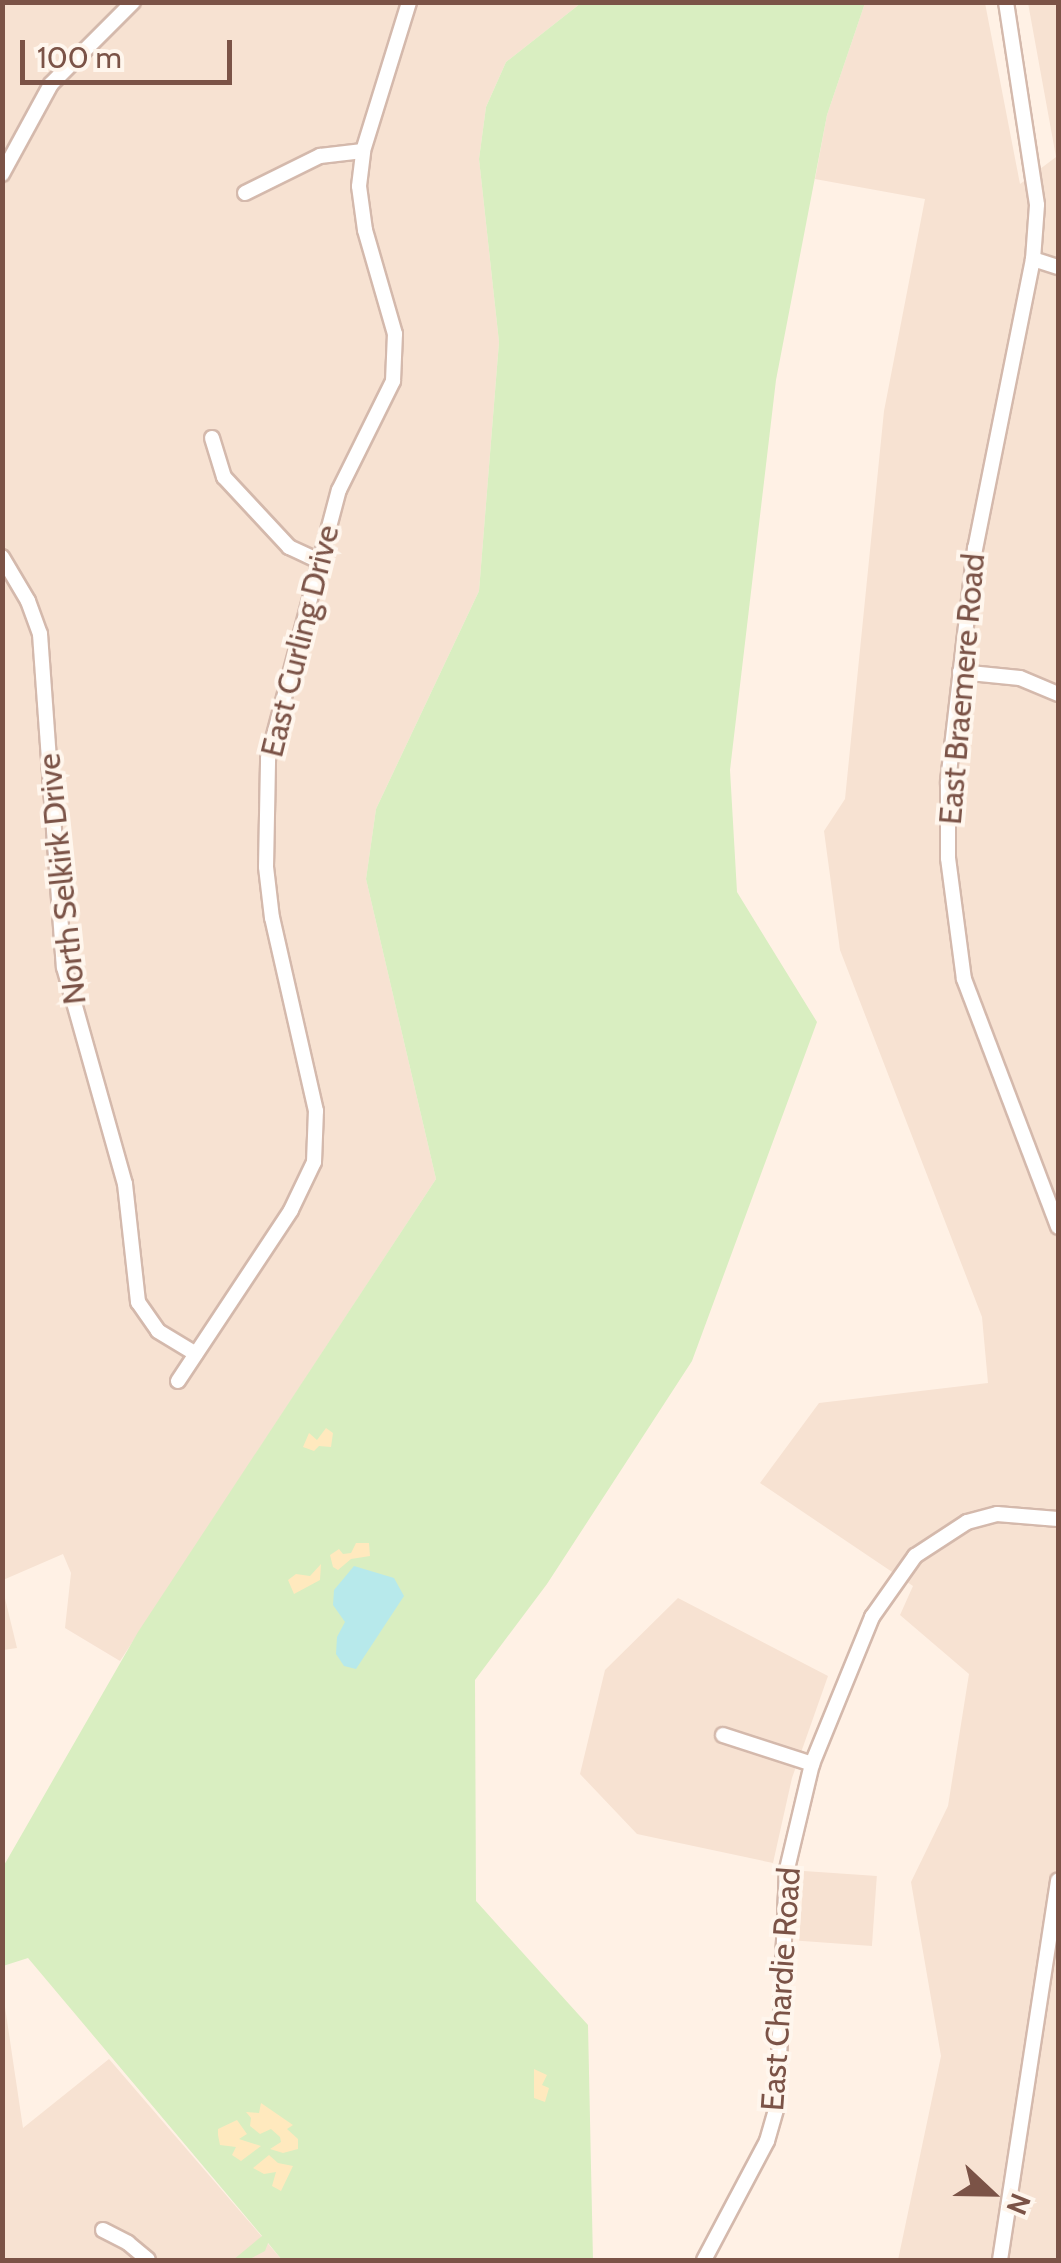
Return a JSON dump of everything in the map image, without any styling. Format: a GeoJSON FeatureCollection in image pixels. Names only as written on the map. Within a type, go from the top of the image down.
{"type":"FeatureCollection","features":[{"type":"Feature","properties":{"kind":"street"},"geometry":{"type":"LineString","coordinates":[[2,174],[52,84],[133,2]]}},
{"type":"Feature","properties":{"kind":"street","name":"East Curling Drive"},"geometry":{"type":"LineString","coordinates":[[178,1381],[291,1210],[314,1162],[316,1111],[272,918],[264,817],[268,758],[318,561],[349,465],[385,402],[396,354],[392,314],[365,230],[359,186],[363,151],[408,2]]}},
{"type":"Feature","properties":{"kind":"street","name":"East Braemere Road"},"geometry":{"type":"LineString","coordinates":[[1006,2],[1034,160],[1038,205],[1033,259],[975,548],[948,784],[948,858],[964,979],[1058,1227]]}},
{"type":"Feature","properties":{"kind":"street"},"geometry":{"type":"LineString","coordinates":[[245,193],[320,156],[363,151]]}},
{"type":"Feature","properties":{"kind":"street"},"geometry":{"type":"LineString","coordinates":[[1033,259],[1058,267]]}},
{"type":"Feature","properties":{"kind":"street"},"geometry":{"type":"LineString","coordinates":[[212,438],[224,477],[289,546],[318,561]]}},
{"type":"Feature","properties":{"kind":"street","name":"North Selkirk Drive"},"geometry":{"type":"LineString","coordinates":[[2,556],[28,601],[40,634],[64,966],[125,1184],[138,1302],[158,1330],[196,1354]]}},
{"type":"Feature","properties":{"kind":"street"},"geometry":{"type":"LineString","coordinates":[[960,672],[1020,678],[1058,694]]}},
{"type":"Feature","properties":{"kind":"street","name":"East Chardie Road"},"geometry":{"type":"LineString","coordinates":[[704,2260],[768,2141],[777,2107],[787,1869],[812,1764],[872,1618],[915,1556],[967,1522],[997,1514],[1058,1519]]}},
{"type":"Feature","properties":{"kind":"street"},"geometry":{"type":"LineString","coordinates":[[723,1736],[812,1764]]}},
{"type":"Feature","properties":{"kind":"street"},"geometry":{"type":"LineString","coordinates":[[1000,2260],[1058,1880]]}},
{"type":"Feature","properties":{"kind":"street"},"geometry":{"type":"LineString","coordinates":[[103,2230],[128,2243],[148,2260]]}},
{"type":"Feature","properties":{"kind":"shaded area"},"geometry":{"type":"Polygon","coordinates":[[[3,3],[581,3],[506,62],[486,107],[479,159],[499,342],[479,591],[376,809],[366,879],[436,1179],[120,1661],[65,1628],[71,1573],[63,1554],[3,1580],[3,3]]]}},
{"type":"Feature","properties":{"kind":"shaded area"},"geometry":{"type":"Polygon","coordinates":[[[865,3],[985,3],[1020,184],[1056,157],[1028,3],[1058,3],[1058,2260],[898,2260],[941,2056],[911,1882],[948,1806],[969,1674],[900,1615],[913,1586],[760,1483],[819,1403],[988,1383],[982,1317],[840,950],[824,831],[845,799],[884,411],[925,199],[815,179],[827,115],[865,3]]]}},
{"type":"Feature","properties":{"kind":"shaded area"},"geometry":{"type":"Polygon","coordinates":[[[2,1586],[17,1648],[3,1650],[2,1650],[2,1586]]]}},
{"type":"Feature","properties":{"kind":"shaded area"},"geometry":{"type":"Polygon","coordinates":[[[678,1598],[828,1676],[792,1778],[773,1863],[637,1834],[580,1774],[605,1670],[678,1598]]]}},
{"type":"Feature","properties":{"kind":"shaded area"},"geometry":{"type":"Polygon","coordinates":[[[804,1871],[877,1876],[872,1946],[799,1941],[804,1871]]]}},
{"type":"Feature","properties":{"kind":"shaded area"},"geometry":{"type":"Polygon","coordinates":[[[2,1987],[23,2128],[109,2059],[282,2260],[3,2260],[2,1987]]]}},
{"type":"Feature","properties":{"kind":"green space"},"geometry":{"type":"Polygon","coordinates":[[[581,3],[865,3],[827,115],[776,380],[730,770],[737,892],[817,1022],[692,1361],[547,1584],[475,1680],[476,1901],[588,2025],[593,2260],[282,2260],[268,2243],[265,2251],[248,2260],[233,2260],[262,2236],[28,1958],[3,1966],[3,1867],[138,1632],[436,1179],[366,879],[376,809],[479,591],[499,342],[479,159],[486,107],[506,62],[581,3]]]}},
{"type":"Feature","properties":{"kind":"sand"},"geometry":{"type":"Polygon","coordinates":[[[326,1428],[333,1433],[331,1447],[319,1446],[314,1451],[303,1447],[309,1433],[317,1440],[326,1428]]]}},
{"type":"Feature","properties":{"kind":"sand"},"geometry":{"type":"Polygon","coordinates":[[[356,1543],[369,1543],[370,1556],[351,1559],[338,1570],[333,1567],[330,1555],[339,1549],[343,1554],[351,1553],[356,1543]]]}},
{"type":"Feature","properties":{"kind":"sand"},"geometry":{"type":"Polygon","coordinates":[[[321,1564],[320,1580],[294,1594],[288,1580],[296,1574],[310,1576],[321,1564]]]}},
{"type":"Feature","properties":{"kind":"sand"},"geometry":{"type":"Polygon","coordinates":[[[534,2069],[547,2075],[542,2085],[549,2088],[545,2102],[534,2098],[534,2069]]]}},
{"type":"Feature","properties":{"kind":"sand"},"geometry":{"type":"Polygon","coordinates":[[[261,2103],[293,2125],[287,2129],[298,2139],[298,2149],[283,2153],[270,2149],[281,2142],[280,2137],[271,2129],[260,2134],[250,2126],[251,2118],[246,2112],[259,2113],[261,2103]]]}},
{"type":"Feature","properties":{"kind":"sand"},"geometry":{"type":"Polygon","coordinates":[[[237,2120],[247,2134],[239,2139],[261,2146],[241,2161],[232,2155],[236,2147],[220,2145],[218,2135],[218,2129],[237,2120]]]}},
{"type":"Feature","properties":{"kind":"sand"},"geometry":{"type":"Polygon","coordinates":[[[269,2155],[278,2163],[293,2166],[281,2191],[272,2186],[276,2172],[264,2174],[253,2168],[269,2155]]]}},
{"type":"Feature","properties":{"kind":"water"},"geometry":{"type":"Polygon","coordinates":[[[354,1566],[394,1578],[404,1596],[356,1669],[344,1666],[336,1654],[337,1637],[345,1622],[333,1605],[334,1590],[354,1566]]]}}]}
